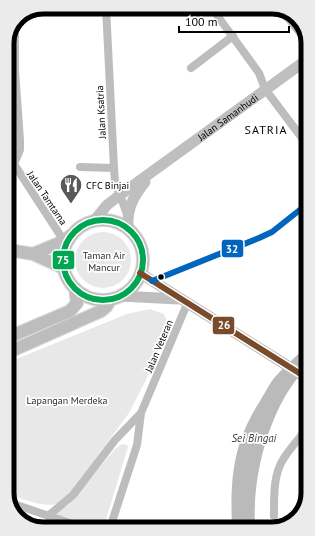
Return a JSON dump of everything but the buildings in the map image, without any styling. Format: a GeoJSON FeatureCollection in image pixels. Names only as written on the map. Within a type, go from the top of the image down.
{"type":"FeatureCollection","features":[{"type":"Feature","properties":{"kind":"main road"},"geometry":{"type":"LineString","coordinates":[[14,350],[101,311],[116,297],[132,286],[140,273],[143,259],[140,245],[128,228],[109,220],[94,221],[84,225],[64,241],[33,254]]}},
{"type":"Feature","properties":{"kind":"main road"},"geometry":{"type":"LineString","coordinates":[[74,232],[66,245],[63,260],[67,276],[75,288],[88,296],[116,297]]}},
{"type":"Feature","properties":{"kind":"main road"},"geometry":{"type":"LineString","coordinates":[[14,251],[33,254],[64,268]]}},
{"type":"Feature","properties":{"kind":"main road"},"geometry":{"type":"LineString","coordinates":[[14,335],[70,311],[77,303],[75,288]]}},
{"type":"Feature","properties":{"kind":"street","name":"Jalan Ksatria"},"geometry":{"type":"LineString","coordinates":[[106,14],[114,168],[120,195],[127,214]]}},
{"type":"Feature","properties":{"kind":"street"},"geometry":{"type":"LineString","coordinates":[[216,14],[258,73],[266,89],[301,137]]}},
{"type":"Feature","properties":{"kind":"street","name":"Jalan Tamtama"},"geometry":{"type":"LineString","coordinates":[[15,35],[15,71],[20,150],[14,162],[14,166],[64,241]]}},
{"type":"Feature","properties":{"kind":"street"},"geometry":{"type":"LineString","coordinates":[[191,68],[233,36]]}},
{"type":"Feature","properties":{"kind":"street","name":"Jalan Samanhudi"},"geometry":{"type":"LineString","coordinates":[[94,221],[107,205],[120,195],[301,64]]}},
{"type":"Feature","properties":{"kind":"street"},"geometry":{"type":"LineString","coordinates":[[14,141],[20,140]]}},
{"type":"Feature","properties":{"kind":"street"},"geometry":{"type":"LineString","coordinates":[[80,167],[114,168]]}},
{"type":"Feature","properties":{"kind":"street","name":"Jalan Samanhudi"},"geometry":{"type":"LineString","coordinates":[[128,228],[127,214],[136,194],[152,173]]}},
{"type":"Feature","properties":{"kind":"street"},"geometry":{"type":"LineString","coordinates":[[152,281],[272,232],[301,209]]}},
{"type":"Feature","properties":{"kind":"street"},"geometry":{"type":"LineString","coordinates":[[140,273],[301,374]]}},
{"type":"Feature","properties":{"kind":"street"},"geometry":{"type":"LineString","coordinates":[[116,297],[183,301]]}},
{"type":"Feature","properties":{"kind":"street","name":"Jalan Veteran"},"geometry":{"type":"LineString","coordinates":[[141,413],[183,301]]}},
{"type":"Feature","properties":{"kind":"street"},"geometry":{"type":"LineString","coordinates":[[48,516],[73,495],[115,440],[141,413]]}},
{"type":"Feature","properties":{"kind":"street"},"geometry":{"type":"LineString","coordinates":[[112,522],[137,445],[141,413]]}},
{"type":"Feature","properties":{"kind":"street"},"geometry":{"type":"LineString","coordinates":[[274,516],[274,494],[277,474],[283,458],[301,436]]}},
{"type":"Feature","properties":{"kind":"street"},"geometry":{"type":"LineString","coordinates":[[17,506],[66,522]]}},
{"type":"Feature","properties":{"kind":"green space","name":"Taman Air Mancur"},"geometry":{"type":"Polygon","coordinates":[[[98,232],[108,232],[123,240],[129,249],[131,260],[129,271],[123,280],[108,288],[98,288],[87,283],[80,276],[75,265],[75,255],[80,244],[87,237],[98,232]]]}},
{"type":"Feature","properties":{"kind":"green space","name":"Lapangan Merdeka"},"geometry":{"type":"Polygon","coordinates":[[[150,309],[164,314],[167,321],[154,354],[153,366],[129,413],[70,493],[61,501],[53,505],[48,505],[34,503],[15,497],[14,360],[127,314],[150,309]]]}},
{"type":"Feature","properties":{"kind":"green space"},"geometry":{"type":"Polygon","coordinates":[[[122,444],[127,445],[128,447],[105,522],[72,522],[57,516],[54,512],[68,505],[115,449],[122,444]]]}},
{"type":"Feature","properties":{"kind":"water","name":"Sei Bingai"},"geometry":{"type":"Polygon","coordinates":[[[301,352],[301,374],[294,383],[273,420],[260,463],[255,506],[255,522],[232,522],[233,476],[239,446],[251,416],[274,378],[301,352]]]}},
{"type":"Feature","properties":{"kind":"transit line","name":"32"},"geometry":{"type":"LineString","coordinates":[[152,281],[272,232],[301,209]]}},
{"type":"Feature","properties":{"kind":"transit line","name":"75"},"geometry":{"type":"LineString","coordinates":[[103,220],[118,223],[131,232],[140,245],[143,260],[140,275],[131,288],[118,297],[103,300],[88,297],[75,288],[66,275],[63,260],[66,245],[75,232],[88,223],[103,220]]}},
{"type":"Feature","properties":{"kind":"transit line","name":"26"},"geometry":{"type":"LineString","coordinates":[[140,273],[301,374]]}},
{"type":"Feature","properties":{"kind":"place","name":"CFC Binjai"},"geometry":{"type":"Point","coordinates":[71,204]}},
{"type":"Feature","properties":{"kind":"district","name":"SATRIA"},"geometry":{"type":"Point","coordinates":[266,129]}}]}
